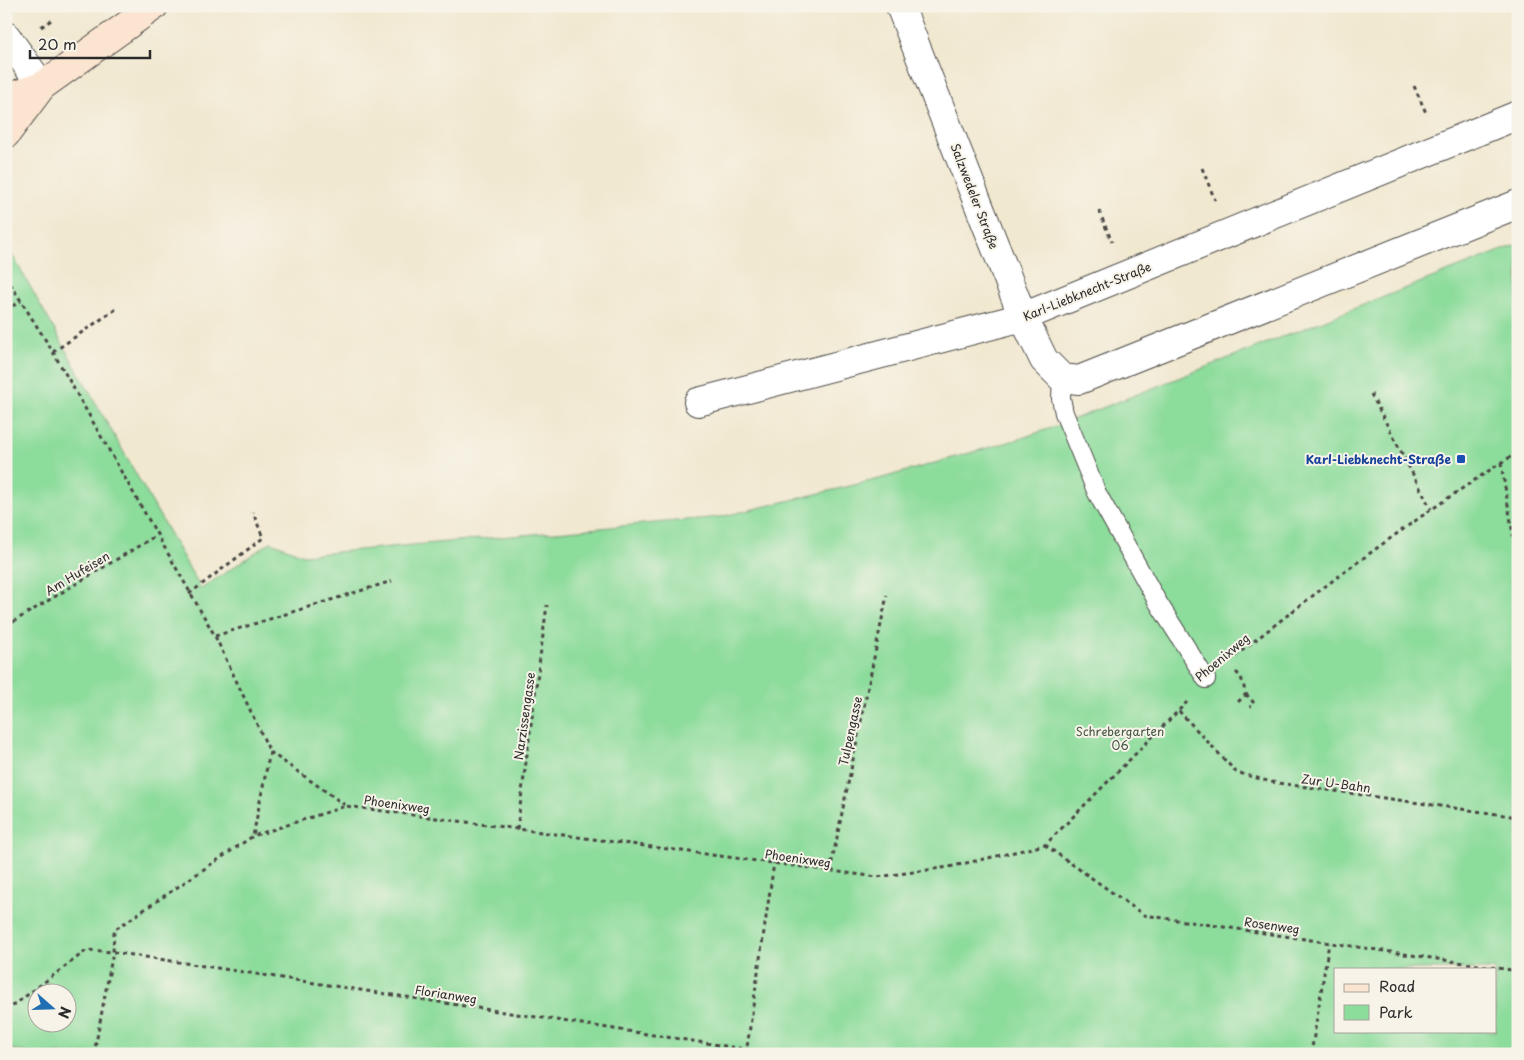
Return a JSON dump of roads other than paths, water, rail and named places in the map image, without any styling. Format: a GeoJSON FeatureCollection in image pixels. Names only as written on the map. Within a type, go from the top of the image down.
{"type":"FeatureCollection","features":[{"type":"Feature","properties":{"kind":"main road"},"geometry":{"type":"LineString","coordinates":[[6,98],[42,86],[154,6]]}},
{"type":"Feature","properties":{"kind":"main road"},"geometry":{"type":"LineString","coordinates":[[6,134],[42,86]]}},
{"type":"Feature","properties":{"kind":"street","name":"Salzwedeler Straße"},"geometry":{"type":"LineString","coordinates":[[900,6],[1023,317],[1044,360],[1062,378]]}},
{"type":"Feature","properties":{"kind":"street"},"geometry":{"type":"LineString","coordinates":[[6,36],[42,86]]}},
{"type":"Feature","properties":{"kind":"street","name":"Karl-Liebknecht-Straße"},"geometry":{"type":"LineString","coordinates":[[698,402],[1023,317],[1518,115]]}},
{"type":"Feature","properties":{"kind":"street"},"geometry":{"type":"LineString","coordinates":[[1062,378],[1079,380],[1518,204]]}},
{"type":"Feature","properties":{"kind":"lane"},"geometry":{"type":"LineString","coordinates":[[1062,378],[1060,398],[1064,414],[1101,490],[1206,679]]}},
{"type":"Feature","properties":{"kind":"place","name":"Karl-Liebknecht-Straße"},"geometry":{"type":"Point","coordinates":[1461,459]}},
{"type":"Feature","properties":{"kind":"park label","name":"Schrebergarten 06"},"geometry":{"type":"Point","coordinates":[1120,738]}}]}
